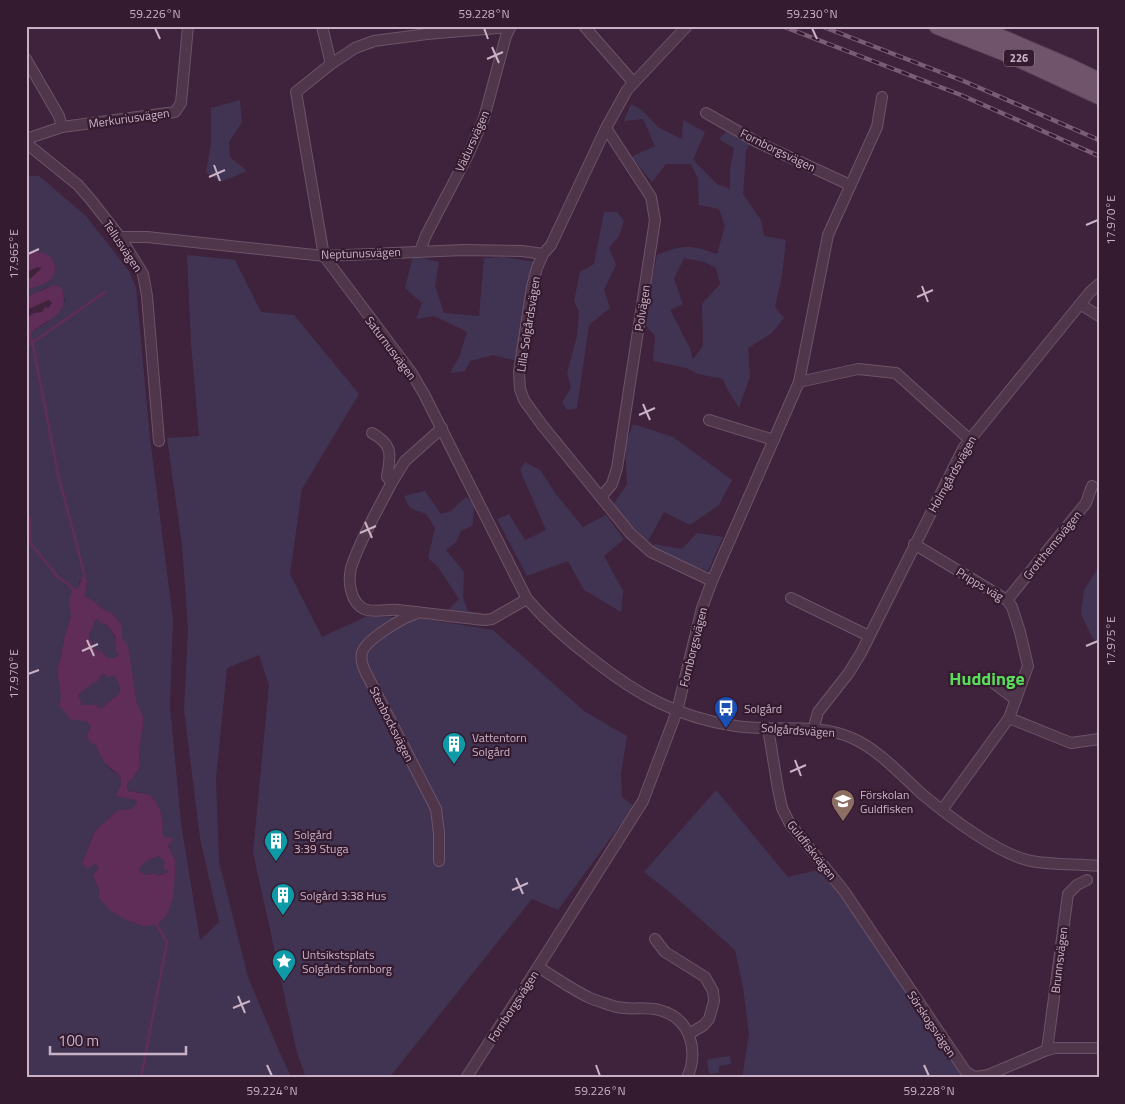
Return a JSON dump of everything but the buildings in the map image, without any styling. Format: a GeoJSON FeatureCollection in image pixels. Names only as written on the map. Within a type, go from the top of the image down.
{"type":"FeatureCollection","features":[{"type":"Feature","properties":{"kind":"main road","name":"226"},"geometry":{"type":"LineString","coordinates":[[937,26],[1008,54],[1099,96]]}},
{"type":"Feature","properties":{"kind":"main road","name":"226"},"geometry":{"type":"LineString","coordinates":[[974,26],[1070,67],[1099,82]]}},
{"type":"Feature","properties":{"kind":"street","name":"Merkuriusvägen"},"geometry":{"type":"LineString","coordinates":[[26,139],[62,127],[175,112],[181,104],[188,26]]}},
{"type":"Feature","properties":{"kind":"street"},"geometry":{"type":"LineString","coordinates":[[322,26],[331,64],[356,48],[374,40],[510,27]]}},
{"type":"Feature","properties":{"kind":"street"},"geometry":{"type":"LineString","coordinates":[[584,26],[633,82]]}},
{"type":"Feature","properties":{"kind":"street","name":"Lilla Solgårdsvägen"},"geometry":{"type":"LineString","coordinates":[[687,26],[627,90],[606,128],[551,245],[537,268],[532,287],[519,372],[520,389],[524,400],[542,425],[630,533],[646,548],[712,581]]}},
{"type":"Feature","properties":{"kind":"street","name":"Vädursvägen"},"geometry":{"type":"LineString","coordinates":[[420,251],[426,235],[484,118],[510,27]]}},
{"type":"Feature","properties":{"kind":"street"},"geometry":{"type":"LineString","coordinates":[[26,59],[58,116],[62,127]]}},
{"type":"Feature","properties":{"kind":"street","name":"Saturnusvägen"},"geometry":{"type":"LineString","coordinates":[[331,64],[296,92],[324,256],[411,372],[442,428],[527,599]]}},
{"type":"Feature","properties":{"kind":"street","name":"Fornborgsvägen"},"geometry":{"type":"LineString","coordinates":[[466,1078],[643,801],[677,711],[702,608],[712,581],[799,382],[828,234],[878,127],[882,97]]}},
{"type":"Feature","properties":{"kind":"street","name":"Fornborgsvägen"},"geometry":{"type":"LineString","coordinates":[[706,114],[757,142],[850,185]]}},
{"type":"Feature","properties":{"kind":"street","name":"Polvägen"},"geometry":{"type":"LineString","coordinates":[[601,497],[612,484],[616,468],[655,220],[650,197],[606,128]]}},
{"type":"Feature","properties":{"kind":"street","name":"Tellusvägen"},"geometry":{"type":"LineString","coordinates":[[26,144],[78,184],[120,237],[140,269],[146,286],[160,441]]}},
{"type":"Feature","properties":{"kind":"street","name":"Neptunusvägen"},"geometry":{"type":"LineString","coordinates":[[120,237],[147,237],[324,256],[420,251],[522,251],[544,254]]}},
{"type":"Feature","properties":{"kind":"street","name":"Holmgårdsvägen"},"geometry":{"type":"LineString","coordinates":[[813,730],[818,712],[848,674],[969,439],[1080,304],[1099,284]]}},
{"type":"Feature","properties":{"kind":"street"},"geometry":{"type":"LineString","coordinates":[[1080,304],[1099,316]]}},
{"type":"Feature","properties":{"kind":"street"},"geometry":{"type":"LineString","coordinates":[[799,382],[858,370],[896,373],[969,439]]}},
{"type":"Feature","properties":{"kind":"street"},"geometry":{"type":"LineString","coordinates":[[709,420],[774,440]]}},
{"type":"Feature","properties":{"kind":"street","name":"Stenbocksvägen"},"geometry":{"type":"LineString","coordinates":[[442,428],[405,461],[392,482],[351,569],[351,592],[355,600],[363,608],[369,610],[397,610],[418,614],[485,620],[492,619],[527,599]]}},
{"type":"Feature","properties":{"kind":"street","name":"Stenbocksvägen"},"geometry":{"type":"LineString","coordinates":[[372,433],[388,448],[391,462],[387,477],[392,482]]}},
{"type":"Feature","properties":{"kind":"street","name":"Grotthemsvägen"},"geometry":{"type":"LineString","coordinates":[[1007,600],[1086,504],[1092,486]]}},
{"type":"Feature","properties":{"kind":"street","name":"Pripps väg"},"geometry":{"type":"LineString","coordinates":[[914,544],[1007,600],[1012,607],[1020,632],[1028,666],[1009,718],[942,810]]}},
{"type":"Feature","properties":{"kind":"street"},"geometry":{"type":"LineString","coordinates":[[791,598],[868,636]]}},
{"type":"Feature","properties":{"kind":"street","name":"Solgårdsvägen"},"geometry":{"type":"LineString","coordinates":[[527,599],[560,634],[620,681],[677,711],[700,719],[737,726],[839,733],[872,748],[942,810],[999,848],[1020,858],[1051,863],[1099,866]]}},
{"type":"Feature","properties":{"kind":"street","name":"Stenbocksvägen"},"geometry":{"type":"LineString","coordinates":[[418,614],[406,617],[392,624],[369,642],[362,652],[361,659],[366,673],[436,809],[439,833],[439,861]]}},
{"type":"Feature","properties":{"kind":"street"},"geometry":{"type":"LineString","coordinates":[[992,682],[1016,700]]}},
{"type":"Feature","properties":{"kind":"street"},"geometry":{"type":"LineString","coordinates":[[1009,718],[1071,744],[1099,739]]}},
{"type":"Feature","properties":{"kind":"street","name":"Guldfiskvägen"},"geometry":{"type":"LineString","coordinates":[[768,728],[782,808],[790,824],[835,879],[855,908]]}},
{"type":"Feature","properties":{"kind":"street","name":"Brunnsvägen"},"geometry":{"type":"LineString","coordinates":[[1047,1050],[1068,894],[1077,885],[1087,880]]}},
{"type":"Feature","properties":{"kind":"street","name":"Sörskogsvägen"},"geometry":{"type":"LineString","coordinates":[[855,908],[966,1072],[975,1077],[988,1075],[1056,1048],[1099,1048]]}},
{"type":"Feature","properties":{"kind":"street"},"geometry":{"type":"LineString","coordinates":[[655,939],[665,952],[705,977],[713,991],[714,1001],[709,1019],[704,1025],[689,1034]]}},
{"type":"Feature","properties":{"kind":"street"},"geometry":{"type":"LineString","coordinates":[[538,967],[588,997],[618,1008],[657,1010],[675,1017],[689,1034],[692,1046],[693,1061],[687,1078]]}},
{"type":"Feature","properties":{"kind":"shaded area"},"geometry":{"type":"Polygon","coordinates":[[[240,100],[242,122],[229,142],[230,157],[247,171],[221,182],[206,172],[211,144],[211,108],[240,100]]]}},
{"type":"Feature","properties":{"kind":"shaded area"},"geometry":{"type":"Polygon","coordinates":[[[631,104],[642,110],[659,128],[682,139],[683,120],[705,132],[693,160],[717,184],[730,189],[730,169],[734,148],[719,139],[726,132],[750,144],[746,151],[743,194],[761,220],[764,236],[786,240],[782,276],[775,307],[784,318],[772,333],[748,348],[750,376],[739,408],[723,379],[653,361],[655,336],[643,323],[657,255],[681,247],[693,247],[717,254],[725,226],[719,209],[699,205],[698,179],[691,164],[666,164],[652,182],[631,157],[655,146],[643,119],[624,121],[631,104]],[[684,258],[674,279],[683,304],[670,310],[690,348],[693,359],[703,346],[702,304],[720,284],[716,268],[704,262],[684,258]]]}},
{"type":"Feature","properties":{"kind":"shaded area"},"geometry":{"type":"Polygon","coordinates":[[[26,176],[39,176],[86,216],[129,271],[136,287],[150,438],[173,620],[170,706],[181,823],[200,940],[219,922],[200,838],[184,710],[188,628],[182,545],[167,438],[199,436],[191,343],[187,255],[235,260],[261,312],[294,315],[359,394],[302,489],[290,574],[322,637],[367,616],[419,618],[493,630],[584,711],[627,736],[621,773],[622,797],[634,806],[558,910],[532,899],[389,1078],[306,1078],[297,1053],[253,852],[269,685],[259,655],[227,668],[216,779],[219,862],[248,977],[292,1078],[26,1078],[26,343],[32,340],[30,333],[48,322],[65,301],[63,291],[48,287],[26,297],[26,290],[50,280],[54,273],[52,259],[34,252],[26,255],[26,176]],[[80,580],[78,588],[70,599],[71,616],[57,669],[61,697],[59,706],[86,721],[91,727],[86,736],[97,748],[108,766],[120,776],[121,784],[117,796],[136,800],[137,804],[133,809],[118,810],[95,831],[82,863],[95,864],[99,868],[93,875],[99,891],[99,898],[126,920],[142,926],[157,924],[167,915],[174,880],[176,862],[168,844],[173,838],[166,838],[162,833],[161,812],[153,798],[144,793],[128,791],[129,781],[133,779],[140,768],[139,752],[144,720],[137,705],[122,638],[122,626],[113,614],[85,597],[87,581],[80,580]]]}},
{"type":"Feature","properties":{"kind":"shaded area"},"geometry":{"type":"Polygon","coordinates":[[[604,212],[617,212],[624,221],[619,236],[609,248],[616,265],[604,290],[610,308],[589,325],[577,408],[567,410],[562,402],[571,388],[567,373],[577,336],[579,312],[574,301],[580,272],[594,264],[604,212]]]}},
{"type":"Feature","properties":{"kind":"shaded area"},"geometry":{"type":"Polygon","coordinates":[[[34,252],[46,254],[52,258],[55,272],[47,282],[26,290],[26,279],[31,278],[42,268],[38,267],[26,272],[26,255],[34,252]]]}},
{"type":"Feature","properties":{"kind":"shaded area"},"geometry":{"type":"Polygon","coordinates":[[[413,256],[439,262],[435,286],[444,313],[479,316],[484,258],[504,257],[536,262],[517,361],[493,355],[470,361],[465,371],[450,373],[460,355],[467,332],[434,316],[416,319],[422,303],[405,288],[413,256]]]}},
{"type":"Feature","properties":{"kind":"shaded area"},"geometry":{"type":"Polygon","coordinates":[[[54,285],[62,288],[63,304],[56,315],[31,333],[32,340],[26,343],[26,318],[34,313],[42,312],[45,307],[48,308],[52,303],[49,300],[26,310],[26,297],[54,285]]]}},
{"type":"Feature","properties":{"kind":"shaded area"},"geometry":{"type":"Polygon","coordinates":[[[633,424],[673,437],[732,480],[719,505],[690,525],[664,512],[648,541],[611,508],[627,484],[625,445],[633,424]]]}},
{"type":"Feature","properties":{"kind":"shaded area"},"geometry":{"type":"Polygon","coordinates":[[[525,462],[540,470],[556,494],[583,527],[606,515],[624,539],[604,556],[623,591],[621,612],[584,590],[568,561],[527,576],[497,519],[509,514],[525,540],[546,530],[520,470],[525,462]]]}},
{"type":"Feature","properties":{"kind":"shaded area"},"geometry":{"type":"Polygon","coordinates":[[[425,491],[441,514],[451,511],[466,497],[474,503],[473,525],[461,531],[456,542],[446,550],[464,572],[463,597],[468,611],[483,615],[462,615],[448,610],[459,599],[438,567],[428,558],[435,528],[426,514],[410,508],[404,496],[425,491]]]}},
{"type":"Feature","properties":{"kind":"shaded area"},"geometry":{"type":"Polygon","coordinates":[[[697,533],[723,537],[708,571],[653,553],[654,544],[682,549],[697,533]]]}},
{"type":"Feature","properties":{"kind":"shaded area"},"geometry":{"type":"Polygon","coordinates":[[[1099,567],[1099,641],[1093,639],[1081,614],[1084,590],[1099,567]]]}},
{"type":"Feature","properties":{"kind":"shaded area"},"geometry":{"type":"Polygon","coordinates":[[[84,573],[87,581],[85,597],[113,614],[122,626],[122,638],[128,646],[137,704],[144,720],[139,752],[140,768],[133,779],[129,781],[127,787],[128,791],[147,794],[156,802],[162,818],[162,833],[166,838],[173,838],[168,845],[176,862],[173,898],[167,915],[157,925],[142,926],[126,920],[111,911],[99,898],[99,890],[93,875],[99,868],[95,864],[88,869],[82,863],[95,831],[118,810],[132,809],[137,804],[136,800],[116,796],[121,784],[120,776],[104,762],[96,746],[86,736],[91,727],[86,721],[71,720],[59,706],[61,697],[57,669],[71,616],[69,599],[73,589],[78,588],[84,573]],[[98,619],[95,620],[90,631],[89,639],[92,640],[94,648],[99,652],[100,649],[107,658],[116,658],[119,653],[116,650],[115,636],[107,625],[101,623],[98,619]],[[105,674],[100,676],[97,682],[93,682],[78,695],[82,705],[97,705],[98,708],[101,708],[119,694],[120,688],[115,676],[107,677],[105,674]],[[159,856],[146,861],[139,869],[140,872],[146,875],[156,873],[157,876],[168,872],[168,870],[163,868],[165,862],[159,856]]]}},
{"type":"Feature","properties":{"kind":"shaded area"},"geometry":{"type":"Polygon","coordinates":[[[98,619],[110,629],[115,638],[119,653],[116,658],[107,658],[94,648],[92,640],[89,639],[90,631],[95,620],[98,619]]]}},
{"type":"Feature","properties":{"kind":"shaded area"},"geometry":{"type":"Polygon","coordinates":[[[106,674],[115,676],[120,688],[119,694],[101,708],[98,708],[97,705],[82,705],[77,696],[100,676],[106,674]]]}},
{"type":"Feature","properties":{"kind":"shaded area"},"geometry":{"type":"Polygon","coordinates":[[[716,790],[788,877],[822,869],[964,1078],[742,1078],[749,1034],[743,987],[735,950],[644,872],[716,790]]]}},
{"type":"Feature","properties":{"kind":"shaded area"},"geometry":{"type":"Polygon","coordinates":[[[160,856],[165,862],[168,872],[157,876],[156,873],[146,875],[140,872],[139,869],[145,861],[160,856]]]}},
{"type":"Feature","properties":{"kind":"shaded area"},"geometry":{"type":"Polygon","coordinates":[[[730,1056],[731,1064],[719,1066],[719,1073],[709,1074],[707,1061],[709,1059],[730,1056]]]}},
{"type":"Feature","properties":{"kind":"waterway"},"geometry":{"type":"LineString","coordinates":[[26,347],[105,292]]}},
{"type":"Feature","properties":{"kind":"waterway"},"geometry":{"type":"LineString","coordinates":[[32,340],[58,474],[84,573]]}},
{"type":"Feature","properties":{"kind":"waterway"},"geometry":{"type":"LineString","coordinates":[[26,510],[30,519],[31,544],[58,577],[73,589]]}},
{"type":"Feature","properties":{"kind":"waterway"},"geometry":{"type":"LineString","coordinates":[[141,1078],[167,942],[157,925]]}},
{"type":"Feature","properties":{"kind":"railway"},"geometry":{"type":"LineString","coordinates":[[782,26],[961,95],[1099,156]]}},
{"type":"Feature","properties":{"kind":"railway"},"geometry":{"type":"LineString","coordinates":[[821,26],[966,82],[1099,140]]}},
{"type":"Feature","properties":{"kind":"place","name":"Solgård"},"geometry":{"type":"Point","coordinates":[726,729]}},
{"type":"Feature","properties":{"kind":"place","name":"Vattentorn Solgård"},"geometry":{"type":"Point","coordinates":[454,765]}},
{"type":"Feature","properties":{"kind":"place","name":"Förskolan Guldfisken"},"geometry":{"type":"Point","coordinates":[843,822]}},
{"type":"Feature","properties":{"kind":"place","name":"Solgård 3:39 Stuga"},"geometry":{"type":"Point","coordinates":[276,862]}},
{"type":"Feature","properties":{"kind":"place","name":"Solgård 3:38 Hus"},"geometry":{"type":"Point","coordinates":[283,916]}},
{"type":"Feature","properties":{"kind":"place","name":"Untsikstsplats Solgårds fornborg"},"geometry":{"type":"Point","coordinates":[284,982]}},
{"type":"Feature","properties":{"kind":"district","name":"Huddinge"},"geometry":{"type":"Point","coordinates":[987,678]}}]}
